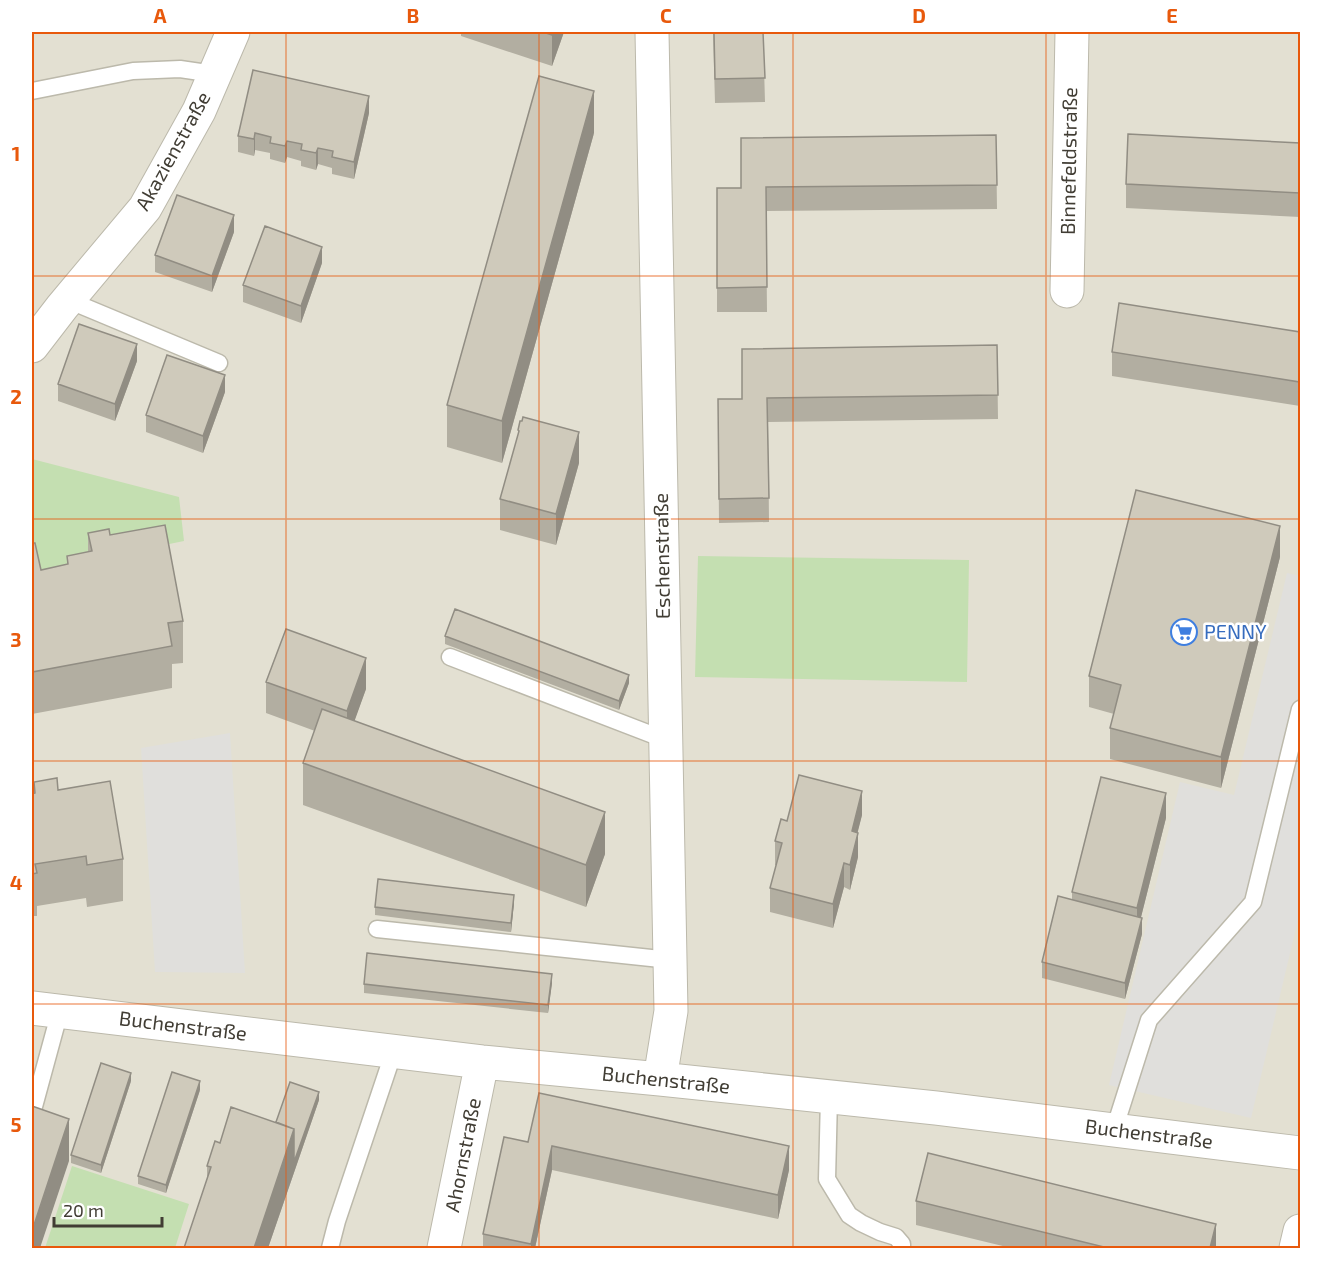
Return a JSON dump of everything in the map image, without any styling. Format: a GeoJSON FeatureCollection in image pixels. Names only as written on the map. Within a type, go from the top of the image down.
{"type":"FeatureCollection","features":[{"type":"Feature","properties":{"kind":"street","name":"Akazienstraße"},"geometry":{"type":"LineString","coordinates":[[32,346],[145,208],[199,111],[233,32]]}},
{"type":"Feature","properties":{"kind":"street","name":"Eschenstraße"},"geometry":{"type":"LineString","coordinates":[[652,32],[671,1011],[660,1079]]}},
{"type":"Feature","properties":{"kind":"street","name":"Binnefeldstraße"},"geometry":{"type":"LineString","coordinates":[[1067,291],[1072,32]]}},
{"type":"Feature","properties":{"kind":"street","name":"Buchenstraße"},"geometry":{"type":"LineString","coordinates":[[46,1010],[482,1062],[936,1108],[1300,1153]]}},
{"type":"Feature","properties":{"kind":"street","name":"Ahornstraße"},"geometry":{"type":"LineString","coordinates":[[444,1248],[482,1062]]}},
{"type":"Feature","properties":{"kind":"street"},"geometry":{"type":"LineString","coordinates":[[1296,1248],[1300,1231]]}},
{"type":"Feature","properties":{"kind":"lane"},"geometry":{"type":"LineString","coordinates":[[32,91],[134,71],[180,69],[214,74]]}},
{"type":"Feature","properties":{"kind":"lane"},"geometry":{"type":"LineString","coordinates":[[68,300],[219,363]]}},
{"type":"Feature","properties":{"kind":"lane"},"geometry":{"type":"LineString","coordinates":[[450,657],[666,740]]}},
{"type":"Feature","properties":{"kind":"lane"},"geometry":{"type":"LineString","coordinates":[[1114,1130],[1149,1020],[1253,902],[1300,709]]}},
{"type":"Feature","properties":{"kind":"lane"},"geometry":{"type":"LineString","coordinates":[[377,929],[670,960]]}},
{"type":"Feature","properties":{"kind":"lane"},"geometry":{"type":"LineString","coordinates":[[32,1114],[46,1010]]}},
{"type":"Feature","properties":{"kind":"lane"},"geometry":{"type":"LineString","coordinates":[[330,1248],[394,1051]]}},
{"type":"Feature","properties":{"kind":"lane"},"geometry":{"type":"LineString","coordinates":[[830,1097],[827,1179],[849,1215],[880,1232],[896,1237],[902,1244],[902,1248]]}},
{"type":"Feature","properties":{"kind":"shaded area"},"geometry":{"type":"Polygon","coordinates":[[[32,32],[1300,32],[1300,1248],[32,1248],[32,32]]]}},
{"type":"Feature","properties":{"kind":"shaded area"},"geometry":{"type":"Polygon","coordinates":[[[1287,573],[1300,576],[1300,911],[1251,1118],[1109,1085],[1180,782],[1234,795],[1287,573]]]}},
{"type":"Feature","properties":{"kind":"shaded area"},"geometry":{"type":"Polygon","coordinates":[[[230,733],[245,973],[155,972],[141,748],[230,733]]]}},
{"type":"Feature","properties":{"kind":"green space"},"geometry":{"type":"Polygon","coordinates":[[[32,459],[179,497],[184,541],[32,572],[32,459]]]}},
{"type":"Feature","properties":{"kind":"green space"},"geometry":{"type":"Polygon","coordinates":[[[698,556],[969,560],[967,682],[695,677],[698,556]]]}},
{"type":"Feature","properties":{"kind":"green space"},"geometry":{"type":"Polygon","coordinates":[[[72,1166],[189,1204],[175,1248],[45,1248],[72,1166]]]}},
{"type":"Feature","properties":{"kind":"building"},"geometry":{"type":"Polygon","coordinates":[[[714,32],[763,32],[765,78],[715,79],[714,32]]]}},
{"type":"Feature","properties":{"kind":"building"},"geometry":{"type":"Polygon","coordinates":[[[253,70],[369,96],[354,162],[332,157],[333,151],[318,148],[316,153],[301,150],[302,144],[287,141],[285,146],[270,143],[271,137],[255,133],[254,139],[238,136],[253,70]]]}},
{"type":"Feature","properties":{"kind":"building"},"geometry":{"type":"Polygon","coordinates":[[[539,76],[594,91],[502,421],[447,405],[539,76]]]}},
{"type":"Feature","properties":{"kind":"building"},"geometry":{"type":"Polygon","coordinates":[[[1128,134],[1300,143],[1300,193],[1126,184],[1128,134]]]}},
{"type":"Feature","properties":{"kind":"building"},"geometry":{"type":"Polygon","coordinates":[[[996,135],[997,185],[766,187],[767,287],[717,288],[717,188],[741,188],[741,138],[996,135]]]}},
{"type":"Feature","properties":{"kind":"building"},"geometry":{"type":"Polygon","coordinates":[[[177,195],[234,215],[212,276],[155,255],[177,195]]]}},
{"type":"Feature","properties":{"kind":"building"},"geometry":{"type":"Polygon","coordinates":[[[265,226],[322,247],[301,306],[243,285],[265,226]]]}},
{"type":"Feature","properties":{"kind":"building"},"geometry":{"type":"Polygon","coordinates":[[[1119,303],[1300,332],[1300,382],[1112,352],[1119,303]]]}},
{"type":"Feature","properties":{"kind":"building"},"geometry":{"type":"Polygon","coordinates":[[[79,324],[137,344],[115,404],[58,384],[79,324]]]}},
{"type":"Feature","properties":{"kind":"building"},"geometry":{"type":"Polygon","coordinates":[[[997,345],[998,395],[767,398],[769,498],[719,499],[718,399],[742,399],[742,349],[997,345]]]}},
{"type":"Feature","properties":{"kind":"building"},"geometry":{"type":"Polygon","coordinates":[[[167,355],[225,375],[203,436],[146,415],[167,355]]]}},
{"type":"Feature","properties":{"kind":"building"},"geometry":{"type":"Polygon","coordinates":[[[523,417],[579,432],[556,514],[500,499],[520,421],[523,417]]]}},
{"type":"Feature","properties":{"kind":"building","name":"PENNY"},"geometry":{"type":"Polygon","coordinates":[[[1136,490],[1280,526],[1221,757],[1110,728],[1121,685],[1089,676],[1136,490]]]}},
{"type":"Feature","properties":{"kind":"building"},"geometry":{"type":"Polygon","coordinates":[[[165,525],[183,621],[168,623],[172,646],[32,672],[32,543],[35,543],[41,570],[68,564],[67,556],[92,551],[88,533],[109,529],[110,535],[165,525]]]}},
{"type":"Feature","properties":{"kind":"building"},"geometry":{"type":"Polygon","coordinates":[[[455,609],[629,675],[619,701],[445,636],[455,609]]]}},
{"type":"Feature","properties":{"kind":"building"},"geometry":{"type":"Polygon","coordinates":[[[286,629],[366,658],[347,711],[266,682],[286,629]]]}},
{"type":"Feature","properties":{"kind":"building"},"geometry":{"type":"Polygon","coordinates":[[[322,709],[605,812],[586,865],[303,763],[322,709]]]}},
{"type":"Feature","properties":{"kind":"building"},"geometry":{"type":"Polygon","coordinates":[[[799,775],[862,791],[852,831],[858,833],[850,865],[844,863],[833,904],[770,888],[782,843],[775,841],[781,819],[787,821],[799,775]]]}},
{"type":"Feature","properties":{"kind":"building"},"geometry":{"type":"Polygon","coordinates":[[[1101,777],[1166,793],[1137,908],[1072,892],[1101,777]]]}},
{"type":"Feature","properties":{"kind":"building"},"geometry":{"type":"Polygon","coordinates":[[[57,778],[58,790],[110,781],[123,859],[87,865],[86,856],[35,864],[37,873],[32,874],[34,782],[57,778]]]}},
{"type":"Feature","properties":{"kind":"building"},"geometry":{"type":"Polygon","coordinates":[[[378,879],[514,895],[511,923],[375,907],[378,879]]]}},
{"type":"Feature","properties":{"kind":"building"},"geometry":{"type":"Polygon","coordinates":[[[1058,896],[1142,918],[1125,983],[1042,962],[1058,896]]]}},
{"type":"Feature","properties":{"kind":"building"},"geometry":{"type":"Polygon","coordinates":[[[367,953],[552,974],[548,1005],[364,984],[367,953]]]}},
{"type":"Feature","properties":{"kind":"building"},"geometry":{"type":"Polygon","coordinates":[[[101,1063],[131,1073],[101,1165],[71,1155],[101,1063]]]}},
{"type":"Feature","properties":{"kind":"building"},"geometry":{"type":"Polygon","coordinates":[[[172,1072],[200,1081],[166,1185],[138,1176],[172,1072]]]}},
{"type":"Feature","properties":{"kind":"building"},"geometry":{"type":"Polygon","coordinates":[[[290,1082],[319,1092],[294,1162],[294,1129],[276,1122],[290,1082]]]}},
{"type":"Feature","properties":{"kind":"building"},"geometry":{"type":"Polygon","coordinates":[[[539,1093],[789,1146],[778,1195],[552,1146],[531,1244],[483,1234],[504,1137],[528,1142],[539,1093]]]}},
{"type":"Feature","properties":{"kind":"building"},"geometry":{"type":"Polygon","coordinates":[[[32,1106],[69,1119],[32,1231],[32,1106]]]}},
{"type":"Feature","properties":{"kind":"building"},"geometry":{"type":"Polygon","coordinates":[[[231,1107],[294,1129],[254,1248],[184,1248],[211,1167],[207,1166],[215,1141],[220,1143],[231,1107]]]}},
{"type":"Feature","properties":{"kind":"building"},"geometry":{"type":"Polygon","coordinates":[[[928,1153],[1216,1224],[1210,1248],[1108,1248],[916,1201],[928,1153]]]}},
{"type":"Feature","properties":{"kind":"place","name":"PENNY"},"geometry":{"type":"Point","coordinates":[1184,632]}}]}
